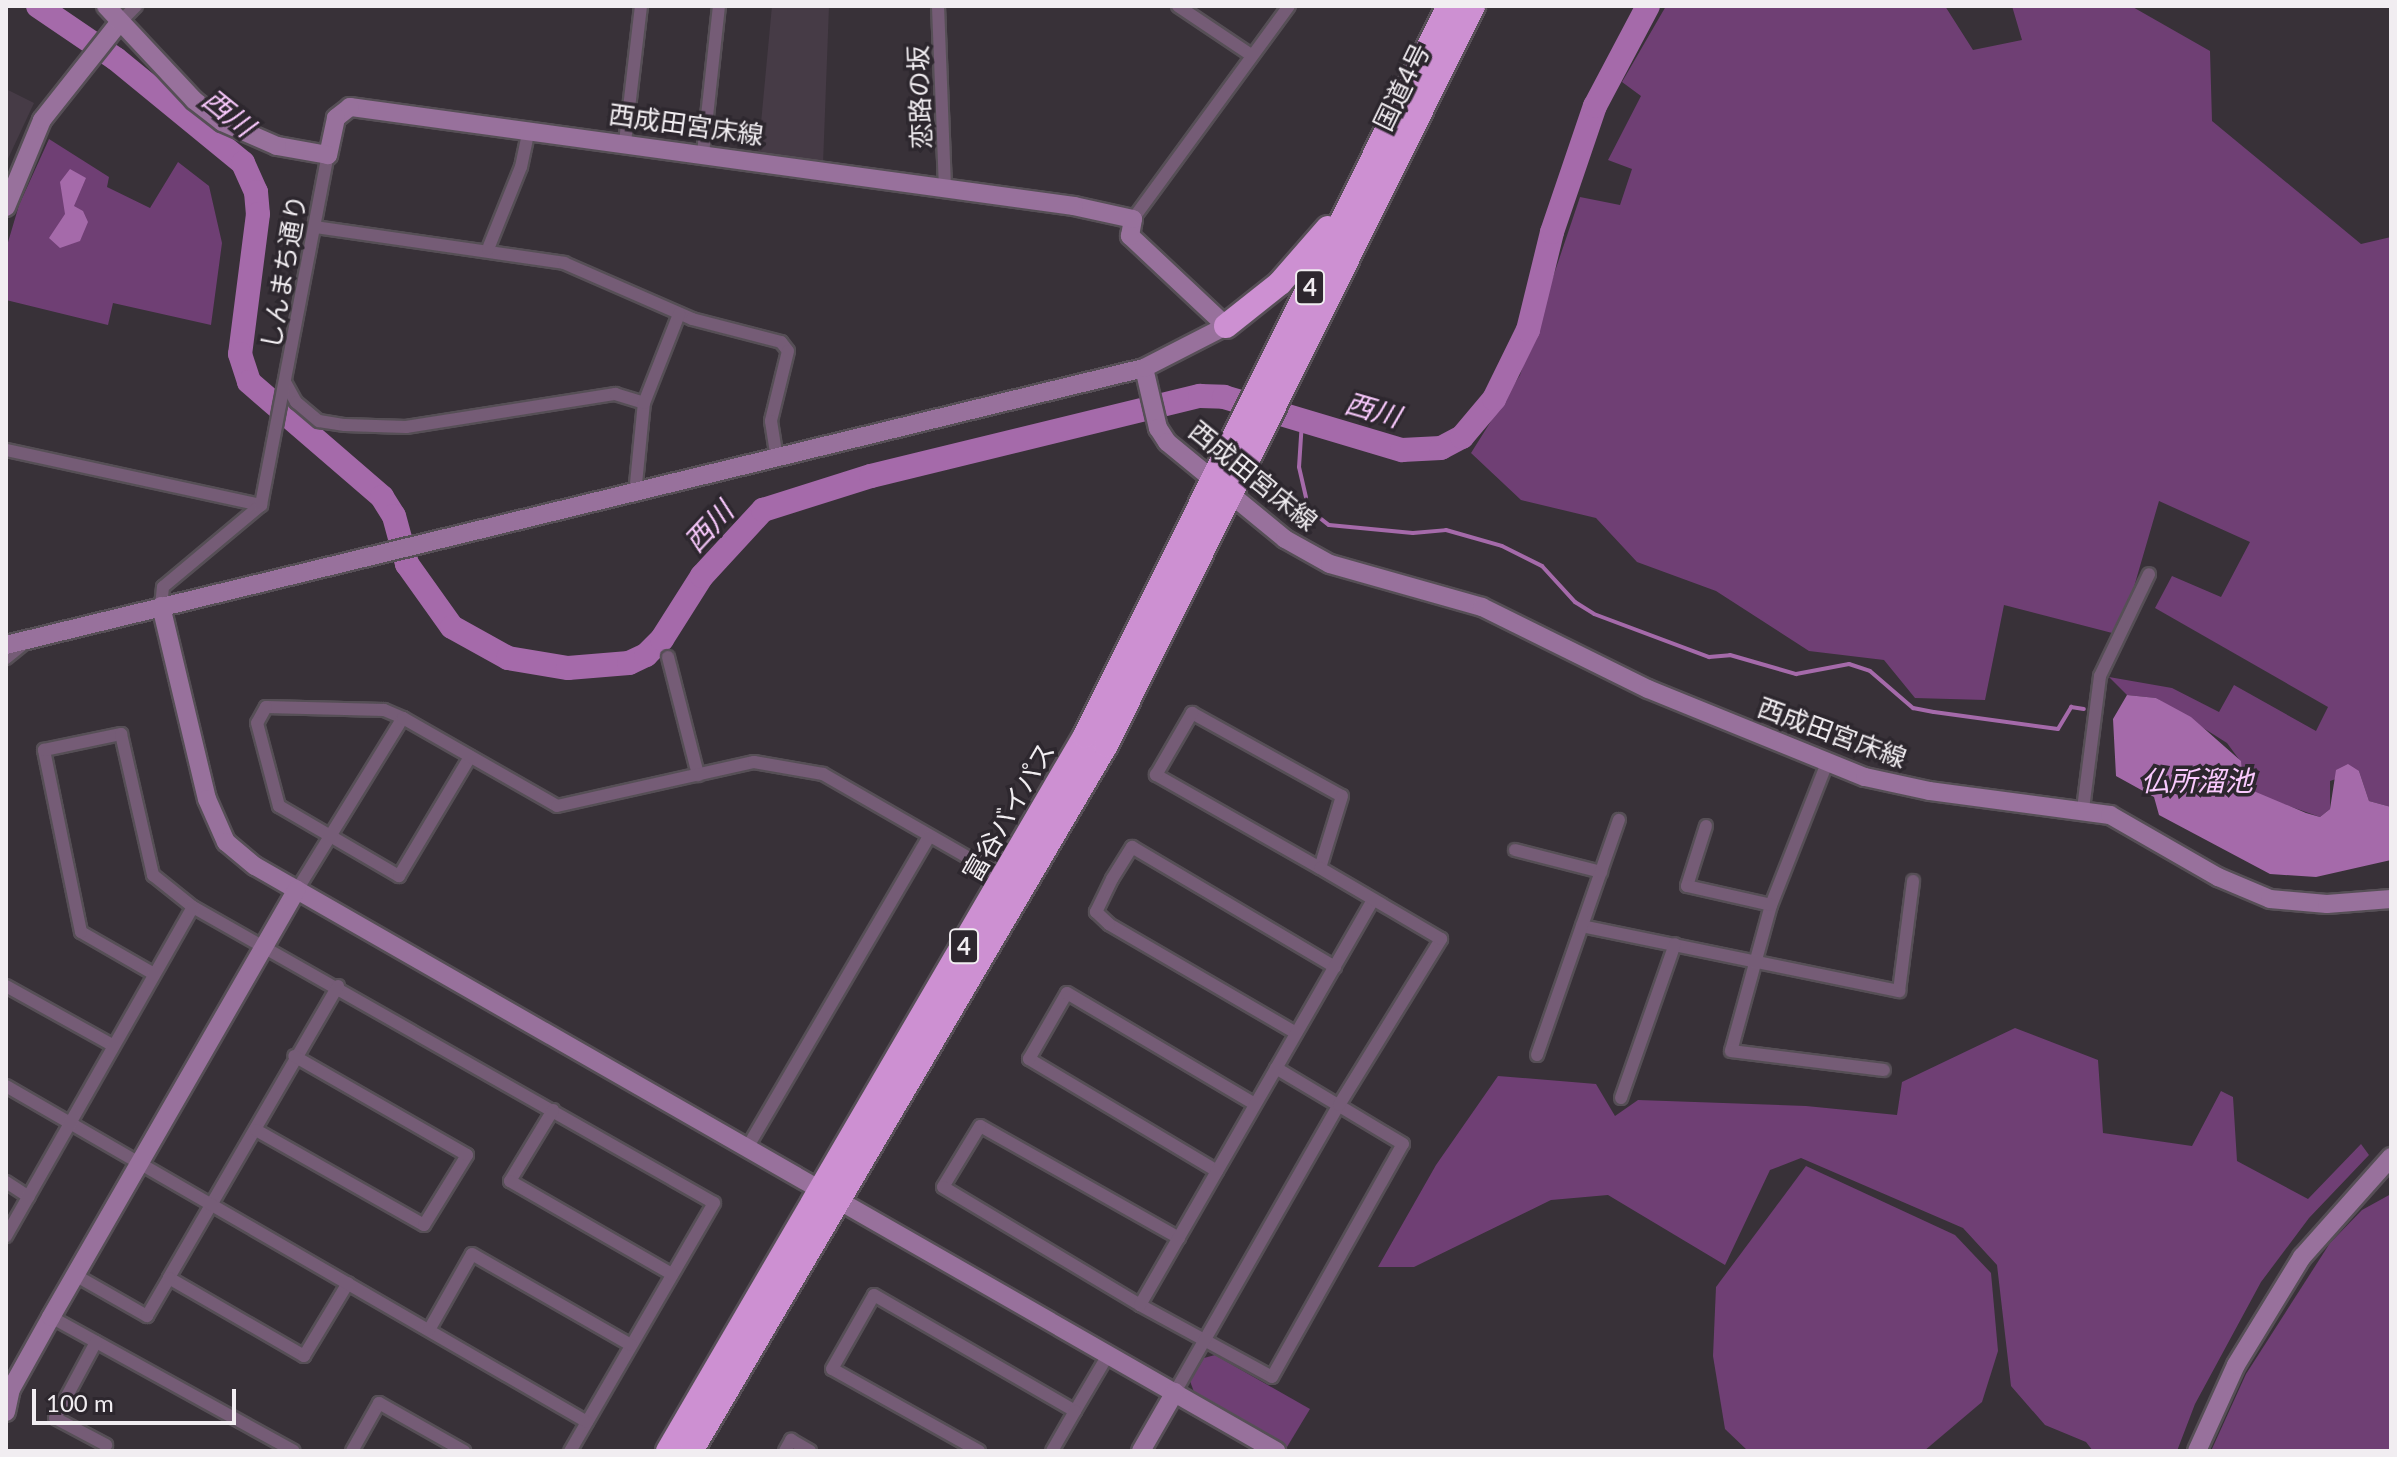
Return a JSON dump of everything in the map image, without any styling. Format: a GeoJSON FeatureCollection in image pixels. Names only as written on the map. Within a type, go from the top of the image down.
{"type":"FeatureCollection","features":[{"type":"Feature","properties":{"kind":"highway","name":"国道4号"},"geometry":{"type":"LineString","coordinates":[[1372,187],[1449,6]]}},
{"type":"Feature","properties":{"kind":"highway","name":"国道4号"},"geometry":{"type":"LineString","coordinates":[[1372,187],[1473,6]]}},
{"type":"Feature","properties":{"kind":"highway"},"geometry":{"type":"LineString","coordinates":[[1226,326],[1310,251],[1372,187]]}},
{"type":"Feature","properties":{"kind":"highway","name":"富谷バイパス"},"geometry":{"type":"LineString","coordinates":[[1250,432],[1256,393],[1372,187]]}},
{"type":"Feature","properties":{"kind":"highway","name":"富谷バイパス"},"geometry":{"type":"LineString","coordinates":[[668,1451],[831,1195],[1106,745],[1250,432],[1281,396],[1372,187]]}},
{"type":"Feature","properties":{"kind":"highway","name":"富谷バイパス"},"geometry":{"type":"LineString","coordinates":[[691,1451],[1004,878],[1223,489]]}},
{"type":"Feature","properties":{"kind":"street"},"geometry":{"type":"LineString","coordinates":[[106,6],[114,29],[222,122],[277,146],[328,155]]}},
{"type":"Feature","properties":{"kind":"street"},"geometry":{"type":"LineString","coordinates":[[6,207],[27,148],[82,63],[136,6]]}},
{"type":"Feature","properties":{"kind":"street"},"geometry":{"type":"LineString","coordinates":[[625,142],[641,6]]}},
{"type":"Feature","properties":{"kind":"street"},"geometry":{"type":"LineString","coordinates":[[703,153],[719,6]]}},
{"type":"Feature","properties":{"kind":"street","name":"恋路の坂"},"geometry":{"type":"LineString","coordinates":[[938,6],[945,187]]}},
{"type":"Feature","properties":{"kind":"street"},"geometry":{"type":"LineString","coordinates":[[1178,6],[1251,55]]}},
{"type":"Feature","properties":{"kind":"street"},"geometry":{"type":"LineString","coordinates":[[6,645],[34,635],[380,557],[777,460],[1146,375],[1226,326],[1130,236],[1133,219],[1289,6]]}},
{"type":"Feature","properties":{"kind":"street","name":"西成田宮床線"},"geometry":{"type":"LineString","coordinates":[[328,155],[336,118],[350,107],[945,187],[1133,219]]}},
{"type":"Feature","properties":{"kind":"street"},"geometry":{"type":"LineString","coordinates":[[488,249],[521,167],[529,129]]}},
{"type":"Feature","properties":{"kind":"street","name":"しんまち通り"},"geometry":{"type":"LineString","coordinates":[[261,505],[328,155]]}},
{"type":"Feature","properties":{"kind":"street"},"geometry":{"type":"LineString","coordinates":[[315,227],[488,249],[564,263],[679,314],[781,342],[788,351],[771,421],[777,460]]}},
{"type":"Feature","properties":{"kind":"street"},"geometry":{"type":"LineString","coordinates":[[635,494],[644,403],[679,314]]}},
{"type":"Feature","properties":{"kind":"street","name":"西成田宮床線"},"geometry":{"type":"LineString","coordinates":[[1146,375],[1158,428],[1180,455],[1285,539],[1330,564],[1482,607],[1648,689],[1827,763],[1895,786],[2083,809],[2132,824],[2218,877],[2270,899],[2327,904],[2391,899]]}},
{"type":"Feature","properties":{"kind":"street"},"geometry":{"type":"LineString","coordinates":[[285,390],[319,421],[345,425],[406,427],[615,394],[644,403]]}},
{"type":"Feature","properties":{"kind":"street"},"geometry":{"type":"LineString","coordinates":[[6,450],[261,505]]}},
{"type":"Feature","properties":{"kind":"street"},"geometry":{"type":"LineString","coordinates":[[261,505],[163,587],[161,606],[217,828],[245,859],[1276,1451]]}},
{"type":"Feature","properties":{"kind":"street"},"geometry":{"type":"LineString","coordinates":[[2083,809],[2100,676],[2149,574]]}},
{"type":"Feature","properties":{"kind":"street"},"geometry":{"type":"LineString","coordinates":[[6,658],[34,635]]}},
{"type":"Feature","properties":{"kind":"street"},"geometry":{"type":"LineString","coordinates":[[668,657],[698,775]]}},
{"type":"Feature","properties":{"kind":"street"},"geometry":{"type":"LineString","coordinates":[[470,757],[399,876],[279,806],[257,723],[266,707],[384,710],[403,718],[557,806],[754,762],[823,774],[1004,878]]}},
{"type":"Feature","properties":{"kind":"street"},"geometry":{"type":"LineString","coordinates":[[1141,1451],[1339,1105],[1441,939],[1156,775],[1192,713],[1342,796],[1320,868]]}},
{"type":"Feature","properties":{"kind":"street"},"geometry":{"type":"LineString","coordinates":[[6,1412],[8,1388],[297,890],[403,718]]}},
{"type":"Feature","properties":{"kind":"street"},"geometry":{"type":"LineString","coordinates":[[154,974],[81,932],[44,750],[121,734],[153,875],[193,907],[338,986],[714,1203],[570,1451]]}},
{"type":"Feature","properties":{"kind":"street"},"geometry":{"type":"LineString","coordinates":[[1827,763],[1771,905],[1731,1051],[1884,1070]]}},
{"type":"Feature","properties":{"kind":"street"},"geometry":{"type":"LineString","coordinates":[[1537,1055],[1619,820]]}},
{"type":"Feature","properties":{"kind":"street"},"geometry":{"type":"LineString","coordinates":[[1706,826],[1687,886],[1771,905]]}},
{"type":"Feature","properties":{"kind":"street"},"geometry":{"type":"LineString","coordinates":[[747,1148],[929,836]]}},
{"type":"Feature","properties":{"kind":"street"},"geometry":{"type":"LineString","coordinates":[[1296,1033],[1109,924],[1096,912],[1112,879],[1132,847],[1335,967]]}},
{"type":"Feature","properties":{"kind":"street"},"geometry":{"type":"LineString","coordinates":[[1515,850],[1601,872]]}},
{"type":"Feature","properties":{"kind":"street"},"geometry":{"type":"LineString","coordinates":[[1582,926],[1899,991],[1913,881]]}},
{"type":"Feature","properties":{"kind":"street"},"geometry":{"type":"LineString","coordinates":[[1140,1305],[1373,900]]}},
{"type":"Feature","properties":{"kind":"street"},"geometry":{"type":"LineString","coordinates":[[6,1236],[193,907]]}},
{"type":"Feature","properties":{"kind":"street"},"geometry":{"type":"LineString","coordinates":[[1621,1098],[1675,944]]}},
{"type":"Feature","properties":{"kind":"street"},"geometry":{"type":"LineString","coordinates":[[6,986],[112,1045]]}},
{"type":"Feature","properties":{"kind":"street"},"geometry":{"type":"LineString","coordinates":[[75,1275],[147,1316],[256,1130],[294,1056],[338,986]]}},
{"type":"Feature","properties":{"kind":"street"},"geometry":{"type":"LineString","coordinates":[[1217,1171],[1029,1059],[1067,993],[1255,1104]]}},
{"type":"Feature","properties":{"kind":"street"},"geometry":{"type":"LineString","coordinates":[[256,1130],[424,1225],[467,1155],[294,1056]]}},
{"type":"Feature","properties":{"kind":"street"},"geometry":{"type":"LineString","coordinates":[[1179,1238],[980,1126],[943,1187],[1140,1305],[1272,1377],[1403,1144],[1276,1068]]}},
{"type":"Feature","properties":{"kind":"street"},"geometry":{"type":"LineString","coordinates":[[6,1086],[587,1422]]}},
{"type":"Feature","properties":{"kind":"street"},"geometry":{"type":"LineString","coordinates":[[553,1110],[510,1181],[672,1274]]}},
{"type":"Feature","properties":{"kind":"street"},"geometry":{"type":"LineString","coordinates":[[2197,1451],[2236,1365],[2302,1257],[2391,1157]]}},
{"type":"Feature","properties":{"kind":"street"},"geometry":{"type":"LineString","coordinates":[[6,1182],[29,1197]]}},
{"type":"Feature","properties":{"kind":"street"},"geometry":{"type":"LineString","coordinates":[[429,1330],[472,1254],[631,1345]]}},
{"type":"Feature","properties":{"kind":"street"},"geometry":{"type":"LineString","coordinates":[[169,1278],[304,1356],[348,1283]]}},
{"type":"Feature","properties":{"kind":"street"},"geometry":{"type":"LineString","coordinates":[[979,1451],[832,1369],[874,1295],[1075,1411]]}},
{"type":"Feature","properties":{"kind":"street"},"geometry":{"type":"LineString","coordinates":[[51,1317],[294,1451]]}},
{"type":"Feature","properties":{"kind":"street"},"geometry":{"type":"LineString","coordinates":[[96,1342],[55,1418],[109,1449]]}},
{"type":"Feature","properties":{"kind":"street"},"geometry":{"type":"LineString","coordinates":[[1052,1451],[1108,1355]]}},
{"type":"Feature","properties":{"kind":"street"},"geometry":{"type":"LineString","coordinates":[[352,1451],[379,1403],[464,1451]]}},
{"type":"Feature","properties":{"kind":"street"},"geometry":{"type":"LineString","coordinates":[[785,1451],[791,1440],[810,1451]]}},
{"type":"Feature","properties":{"kind":"shaded area"},"geometry":{"type":"Polygon","coordinates":[[[772,6],[829,6],[823,164],[758,155],[772,6]]]}},
{"type":"Feature","properties":{"kind":"shaded area"},"geometry":{"type":"Polygon","coordinates":[[[1666,6],[1945,6],[1973,50],[2022,40],[2012,6],[2131,6],[2210,51],[2212,121],[2361,244],[2391,237],[2391,807],[2369,801],[2359,771],[2330,781],[2330,809],[2320,817],[2258,795],[2243,787],[2241,762],[2227,743],[2156,698],[2127,695],[2109,677],[2172,688],[2219,712],[2234,685],[2316,731],[2328,707],[2155,608],[2172,576],[2221,597],[2250,542],[2159,501],[2120,635],[2004,605],[1985,700],[1915,698],[1884,660],[1809,651],[1716,591],[1637,562],[1596,518],[1521,500],[1471,453],[1520,375],[1580,197],[1620,205],[1632,169],[1608,160],[1641,96],[1622,82],[1666,6]]]}},
{"type":"Feature","properties":{"kind":"shaded area"},"geometry":{"type":"Polygon","coordinates":[[[6,89],[34,103],[6,163],[6,89]]]}},
{"type":"Feature","properties":{"kind":"shaded area"},"geometry":{"type":"Polygon","coordinates":[[[49,139],[109,177],[107,187],[150,208],[178,162],[209,186],[222,243],[211,325],[113,303],[108,325],[6,300],[6,249],[19,205],[49,139]]]}},
{"type":"Feature","properties":{"kind":"shaded area"},"geometry":{"type":"Polygon","coordinates":[[[2015,1028],[2098,1060],[2103,1133],[2192,1146],[2221,1091],[2233,1097],[2237,1161],[2308,1199],[2361,1144],[2369,1155],[2309,1218],[2261,1282],[2195,1404],[2177,1451],[2093,1451],[2086,1442],[2045,1425],[2011,1386],[1997,1265],[1963,1228],[1801,1158],[1770,1170],[1725,1265],[1608,1195],[1551,1200],[1414,1267],[1378,1267],[1436,1165],[1498,1076],[1596,1084],[1615,1116],[1638,1100],[1806,1106],[1897,1115],[1902,1082],[2015,1028]]]}},
{"type":"Feature","properties":{"kind":"shaded area"},"geometry":{"type":"Polygon","coordinates":[[[1806,1166],[1955,1235],[1991,1273],[1998,1351],[1982,1402],[1924,1451],[1748,1451],[1725,1429],[1713,1356],[1716,1287],[1806,1166]]]}},
{"type":"Feature","properties":{"kind":"shaded area"},"geometry":{"type":"Polygon","coordinates":[[[2391,1194],[2391,1451],[2211,1451],[2246,1374],[2330,1243],[2362,1210],[2391,1194]]]}},
{"type":"Feature","properties":{"kind":"shaded area"},"geometry":{"type":"Polygon","coordinates":[[[1215,1355],[1310,1409],[1287,1447],[1194,1392],[1190,1381],[1204,1358],[1215,1355]]]}},
{"type":"Feature","properties":{"kind":"water"},"geometry":{"type":"Polygon","coordinates":[[[70,169],[86,178],[74,206],[83,211],[88,222],[80,241],[60,248],[49,238],[65,214],[60,182],[70,169]]]}},
{"type":"Feature","properties":{"kind":"water","name":"仏所溜池"},"geometry":{"type":"Polygon","coordinates":[[[2127,695],[2156,698],[2191,717],[2241,761],[2244,787],[2306,813],[2320,817],[2330,809],[2336,770],[2348,764],[2359,771],[2369,801],[2391,807],[2391,860],[2316,877],[2270,874],[2159,815],[2154,797],[2116,776],[2113,719],[2127,695]]]}},
{"type":"Feature","properties":{"kind":"waterway","name":"西川"},"geometry":{"type":"LineString","coordinates":[[38,6],[116,59],[243,163],[256,192],[258,214],[240,354],[249,382],[382,497],[394,516],[407,564],[452,627],[508,658],[568,668],[629,663],[646,655],[662,639],[702,576],[763,510],[871,476],[1200,396],[1224,397],[1402,450],[1441,448],[1462,437],[1494,399],[1528,330],[1552,232],[1595,106],[1648,6]]}},
{"type":"Feature","properties":{"kind":"waterway"},"geometry":{"type":"LineString","coordinates":[[1302,421],[1299,467],[1306,497]]}},
{"type":"Feature","properties":{"kind":"waterway"},"geometry":{"type":"LineString","coordinates":[[1316,515],[1329,525],[1413,533],[1446,530],[1502,546],[1542,566],[1575,602],[1594,614],[1709,657],[1730,655],[1796,674],[1849,664],[1870,671],[1913,708],[1934,712],[2058,729],[2071,707],[2084,709]]}}]}
